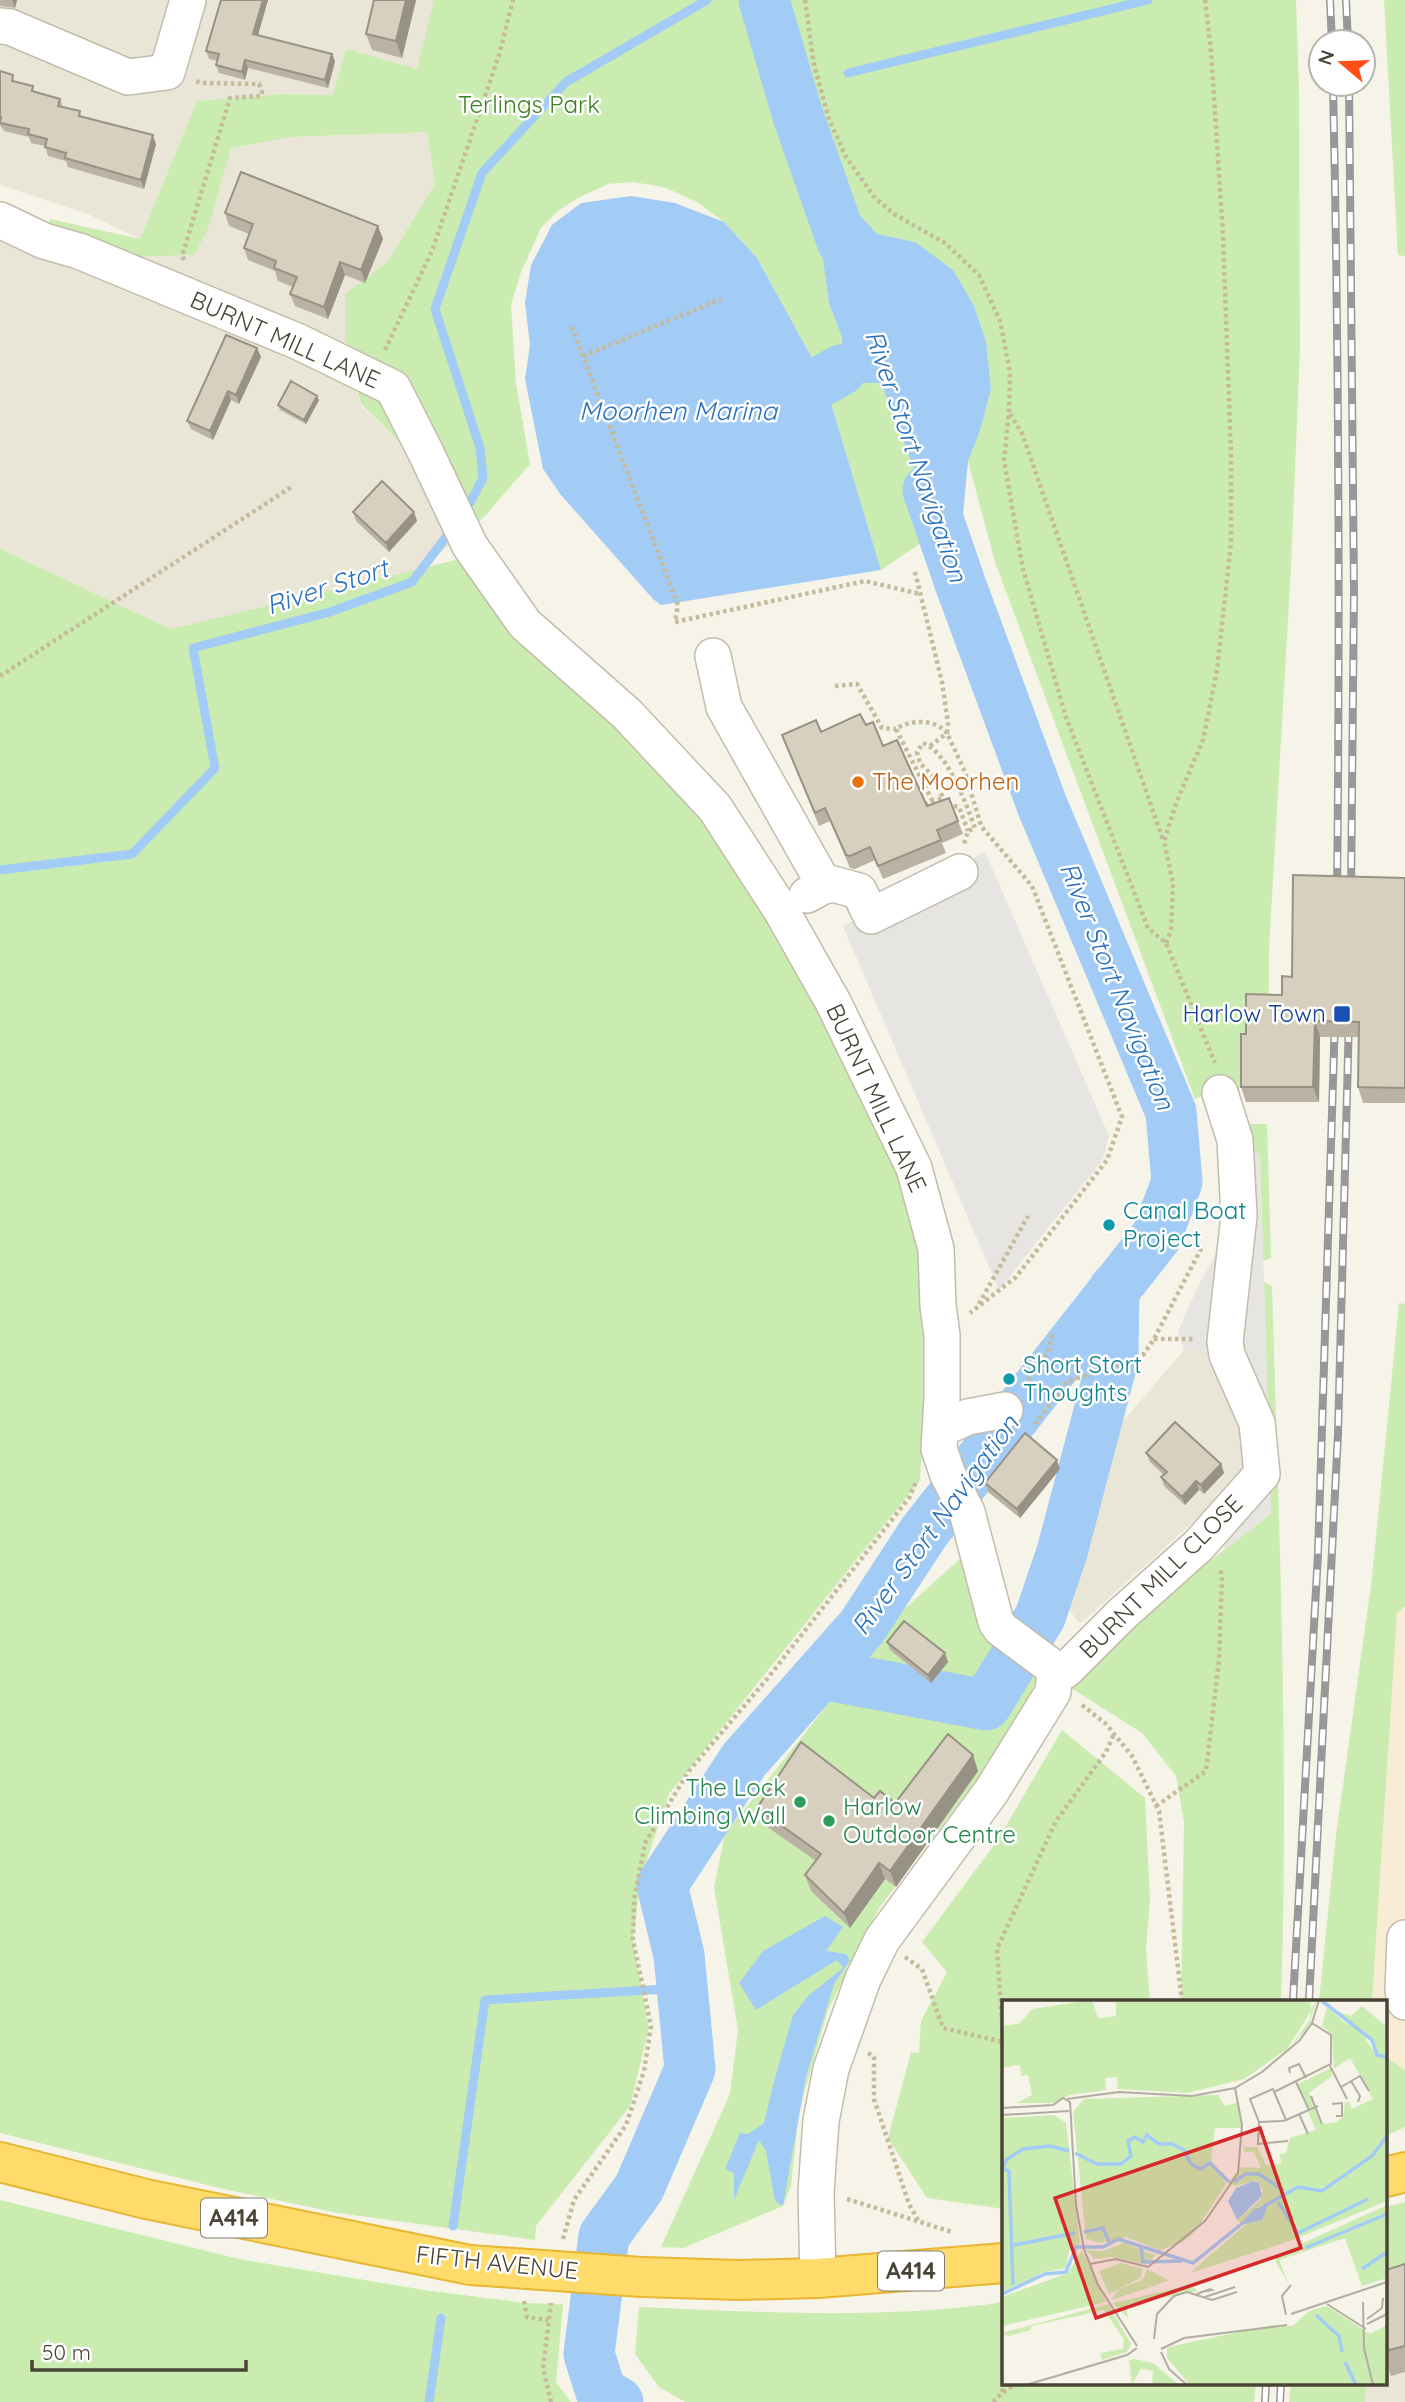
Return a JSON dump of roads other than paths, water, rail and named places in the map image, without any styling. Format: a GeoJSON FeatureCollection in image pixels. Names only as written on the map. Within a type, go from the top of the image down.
{"type":"FeatureCollection","features":[{"type":"Feature","properties":{"kind":"highway","name":"FIFTH AVENUE"},"geometry":{"type":"LineString","coordinates":[[0,2162],[146,2199],[470,2265],[642,2277],[739,2280],[818,2278],[1002,2263]]}},
{"type":"Feature","properties":{"kind":"highway"},"geometry":{"type":"LineString","coordinates":[[1388,2176],[1405,2172]]}},
{"type":"Feature","properties":{"kind":"street"},"geometry":{"type":"LineString","coordinates":[[0,26],[10,27],[128,77],[167,72],[188,0]]}},
{"type":"Feature","properties":{"kind":"street","name":"BURNT MILL LANE"},"geometry":{"type":"LineString","coordinates":[[0,220],[44,241],[79,251],[299,342],[393,388],[470,546],[525,624],[627,714],[715,807],[781,910],[833,1002],[914,1168],[936,1249],[942,1335],[940,1439],[948,1475],[967,1512],[989,1614],[1052,1673]]}},
{"type":"Feature","properties":{"kind":"street"},"geometry":{"type":"LineString","coordinates":[[713,656],[723,706],[825,886]]}},
{"type":"Feature","properties":{"kind":"street"},"geometry":{"type":"LineString","coordinates":[[781,910],[829,883],[859,891],[871,916],[960,872]]}},
{"type":"Feature","properties":{"kind":"street","name":"BURNT MILL CLOSE"},"geometry":{"type":"LineString","coordinates":[[1052,1673],[1066,1670],[1210,1533],[1262,1474],[1257,1423],[1224,1342],[1239,1216],[1235,1140],[1220,1093]]}},
{"type":"Feature","properties":{"kind":"street"},"geometry":{"type":"LineString","coordinates":[[940,1439],[976,1415],[1005,1410]]}},
{"type":"Feature","properties":{"kind":"street"},"geometry":{"type":"LineString","coordinates":[[818,2278],[816,2192],[821,2121],[831,2069],[863,1979],[882,1940],[991,1792],[1045,1708],[1052,1673]]}},
{"type":"Feature","properties":{"kind":"street"},"geometry":{"type":"LineString","coordinates":[[1404,1989],[1405,1938]]}},
{"type":"Feature","properties":{"kind":"water"},"geometry":{"type":"Polygon","coordinates":[[[819,175],[838,180],[859,214],[877,234],[915,242],[953,270],[974,306],[986,341],[991,389],[981,428],[968,461],[961,537],[951,556],[928,515],[915,471],[881,383],[858,383],[841,370],[842,337],[829,304],[816,208],[819,175]]]}},
{"type":"Feature","properties":{"kind":"water","name":"Moorhen Marina"},"geometry":{"type":"Polygon","coordinates":[[[631,196],[675,203],[724,222],[757,258],[824,380],[881,570],[661,605],[561,495],[543,469],[525,379],[530,345],[525,303],[531,265],[552,225],[581,203],[631,196]]]}},
{"type":"Feature","properties":{"kind":"water"},"geometry":{"type":"Polygon","coordinates":[[[1054,1355],[1063,1361],[980,1468],[972,1461],[1054,1355]]]}},
{"type":"Feature","properties":{"kind":"water"},"geometry":{"type":"Polygon","coordinates":[[[825,1916],[843,1927],[826,1951],[846,1954],[850,1960],[834,1984],[806,2077],[783,2206],[775,2201],[766,2151],[759,2140],[734,2200],[734,2173],[725,2169],[740,2133],[748,2134],[764,2123],[793,2015],[809,1995],[843,1968],[837,1960],[756,2010],[739,1983],[763,1951],[825,1916]]]}},
{"type":"Feature","properties":{"kind":"waterway","name":"River Stort"},"geometry":{"type":"LineString","coordinates":[[465,512],[483,478],[480,448],[435,309],[482,173],[566,82],[707,0]]}},
{"type":"Feature","properties":{"kind":"waterway","name":"River Stort Navigation"},"geometry":{"type":"LineString","coordinates":[[764,0],[798,116],[842,241]]}},
{"type":"Feature","properties":{"kind":"waterway"},"geometry":{"type":"LineString","coordinates":[[848,73],[1148,0]]}},
{"type":"Feature","properties":{"kind":"waterway"},"geometry":{"type":"LineString","coordinates":[[824,380],[841,370]]}},
{"type":"Feature","properties":{"kind":"waterway","name":"River Stort Navigation"},"geometry":{"type":"LineString","coordinates":[[618,2402],[601,2392],[589,2354],[604,2236],[639,2188],[690,2069],[679,1955],[662,1885],[744,1760],[862,1627],[924,1532],[1156,1237],[1177,1182],[1171,1112],[1042,805],[928,490]]}},
{"type":"Feature","properties":{"kind":"waterway","name":"River Stort"},"geometry":{"type":"LineString","coordinates":[[0,870],[132,854],[215,768],[193,648],[330,612],[412,582],[452,529]]}},
{"type":"Feature","properties":{"kind":"waterway"},"geometry":{"type":"LineString","coordinates":[[821,1674],[986,1705],[1040,1617],[1062,1552],[1113,1359],[1114,1289]]}},
{"type":"Feature","properties":{"kind":"waterway"},"geometry":{"type":"LineString","coordinates":[[453,2226],[485,2000],[682,1988]]}},
{"type":"Feature","properties":{"kind":"waterway"},"geometry":{"type":"LineString","coordinates":[[429,2402],[441,2318]]}},
{"type":"Feature","properties":{"kind":"railway"},"geometry":{"type":"LineString","coordinates":[[1330,0],[1331,28]]}},
{"type":"Feature","properties":{"kind":"railway"},"geometry":{"type":"LineString","coordinates":[[1346,0],[1347,28]]}},
{"type":"Feature","properties":{"kind":"railway"},"geometry":{"type":"LineString","coordinates":[[1333,98],[1338,490],[1337,896]]}},
{"type":"Feature","properties":{"kind":"railway"},"geometry":{"type":"LineString","coordinates":[[1349,98],[1354,592],[1351,896]]}},
{"type":"Feature","properties":{"kind":"railway"},"geometry":{"type":"LineString","coordinates":[[1293,2000],[1318,1554],[1335,1018]]}},
{"type":"Feature","properties":{"kind":"railway"},"geometry":{"type":"LineString","coordinates":[[1309,2000],[1338,1434],[1349,1018]]}},
{"type":"Feature","properties":{"kind":"railway"},"geometry":{"type":"LineString","coordinates":[[1265,2402],[1266,2384]]}},
{"type":"Feature","properties":{"kind":"railway"},"geometry":{"type":"LineString","coordinates":[[1280,2402],[1281,2384]]}},
{"type":"Feature","properties":{"kind":"place","name":"The Moorhen"},"geometry":{"type":"Point","coordinates":[858,782]}},
{"type":"Feature","properties":{"kind":"place","name":"Harlow Town"},"geometry":{"type":"Point","coordinates":[1342,1014]}},
{"type":"Feature","properties":{"kind":"place","name":"Canal Boat Project"},"geometry":{"type":"Point","coordinates":[1109,1225]}},
{"type":"Feature","properties":{"kind":"place","name":"Short Stort Thoughts"},"geometry":{"type":"Point","coordinates":[1009,1379]}},
{"type":"Feature","properties":{"kind":"place","name":"The Lock Climbing Wall"},"geometry":{"type":"Point","coordinates":[800,1802]}},
{"type":"Feature","properties":{"kind":"place","name":"Harlow Outdoor Centre"},"geometry":{"type":"Point","coordinates":[829,1821]}},
{"type":"Feature","properties":{"kind":"park label","name":"Terlings Park"},"geometry":{"type":"Point","coordinates":[529,105]}}]}
